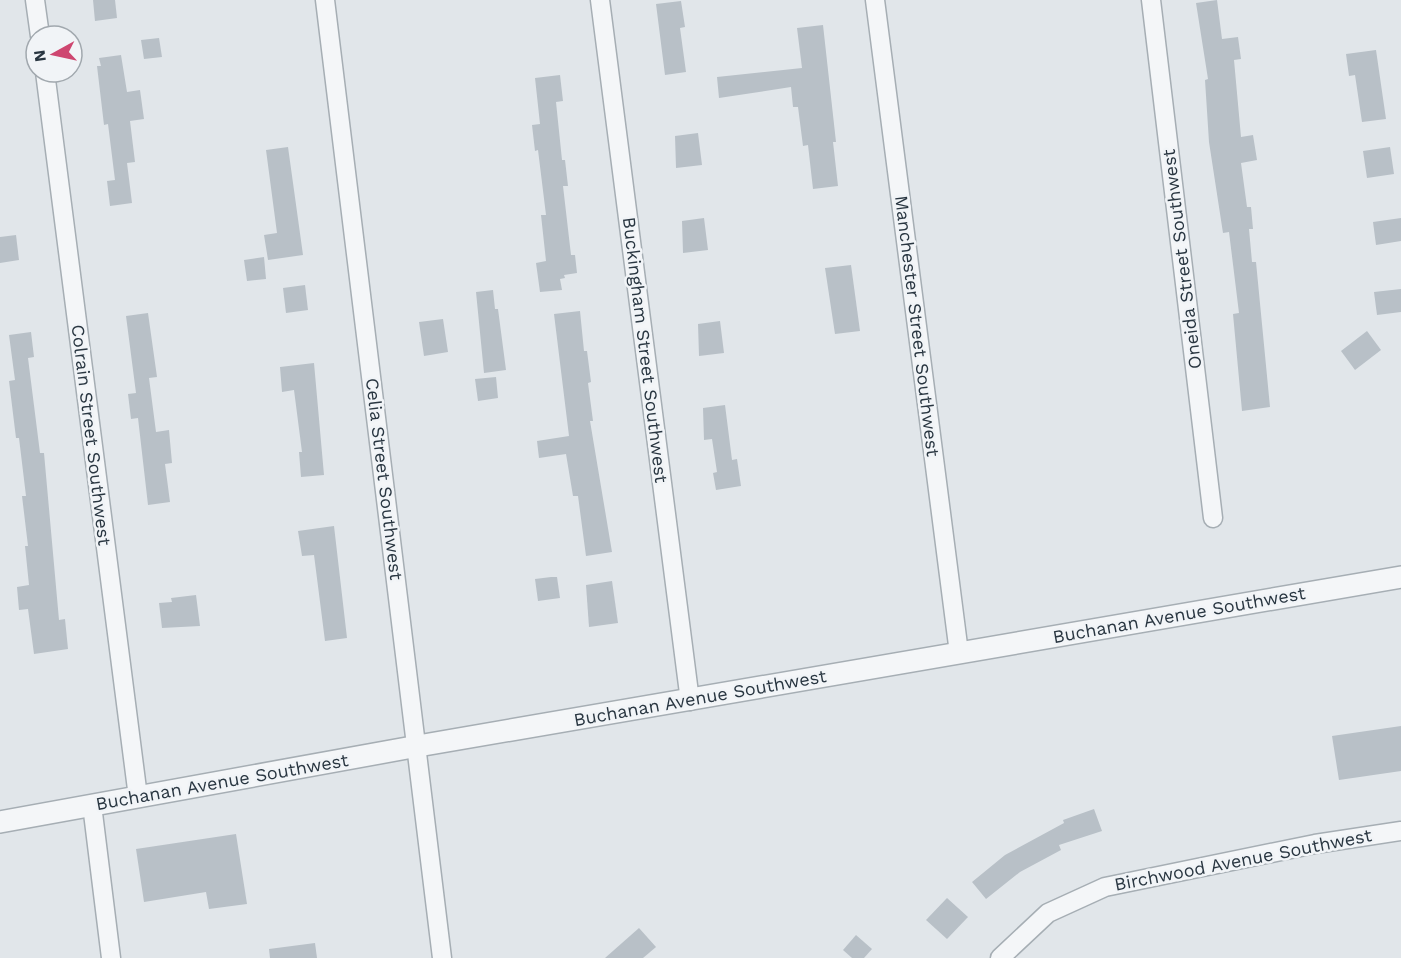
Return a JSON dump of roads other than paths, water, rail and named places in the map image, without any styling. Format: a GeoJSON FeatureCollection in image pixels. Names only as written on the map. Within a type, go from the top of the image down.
{"type":"FeatureCollection","features":[{"type":"Feature","properties":{"kind":"street"},"geometry":{"type":"LineString","coordinates":[[36,0],[39,24]]}},
{"type":"Feature","properties":{"kind":"street","name":"Celia Street Southwest"},"geometry":{"type":"LineString","coordinates":[[325,0],[442,958]]}},
{"type":"Feature","properties":{"kind":"street","name":"Buckingham Street Southwest"},"geometry":{"type":"LineString","coordinates":[[600,0],[690,701]]}},
{"type":"Feature","properties":{"kind":"street","name":"Manchester Street Southwest"},"geometry":{"type":"LineString","coordinates":[[875,0],[959,653]]}},
{"type":"Feature","properties":{"kind":"street","name":"Oneida Street Southwest"},"geometry":{"type":"LineString","coordinates":[[1151,0],[1213,518]]}},
{"type":"Feature","properties":{"kind":"street","name":"Colrain Street Southwest"},"geometry":{"type":"LineString","coordinates":[[47,84],[138,797]]}},
{"type":"Feature","properties":{"kind":"street","name":"Buchanan Avenue Southwest"},"geometry":{"type":"LineString","coordinates":[[0,822],[417,746],[1401,578]]}},
{"type":"Feature","properties":{"kind":"street"},"geometry":{"type":"LineString","coordinates":[[92,806],[111,958]]}},
{"type":"Feature","properties":{"kind":"street","name":"Birchwood Avenue Southwest"},"geometry":{"type":"LineString","coordinates":[[1000,958],[1048,913],[1105,886],[1315,844],[1401,831]]}}]}
